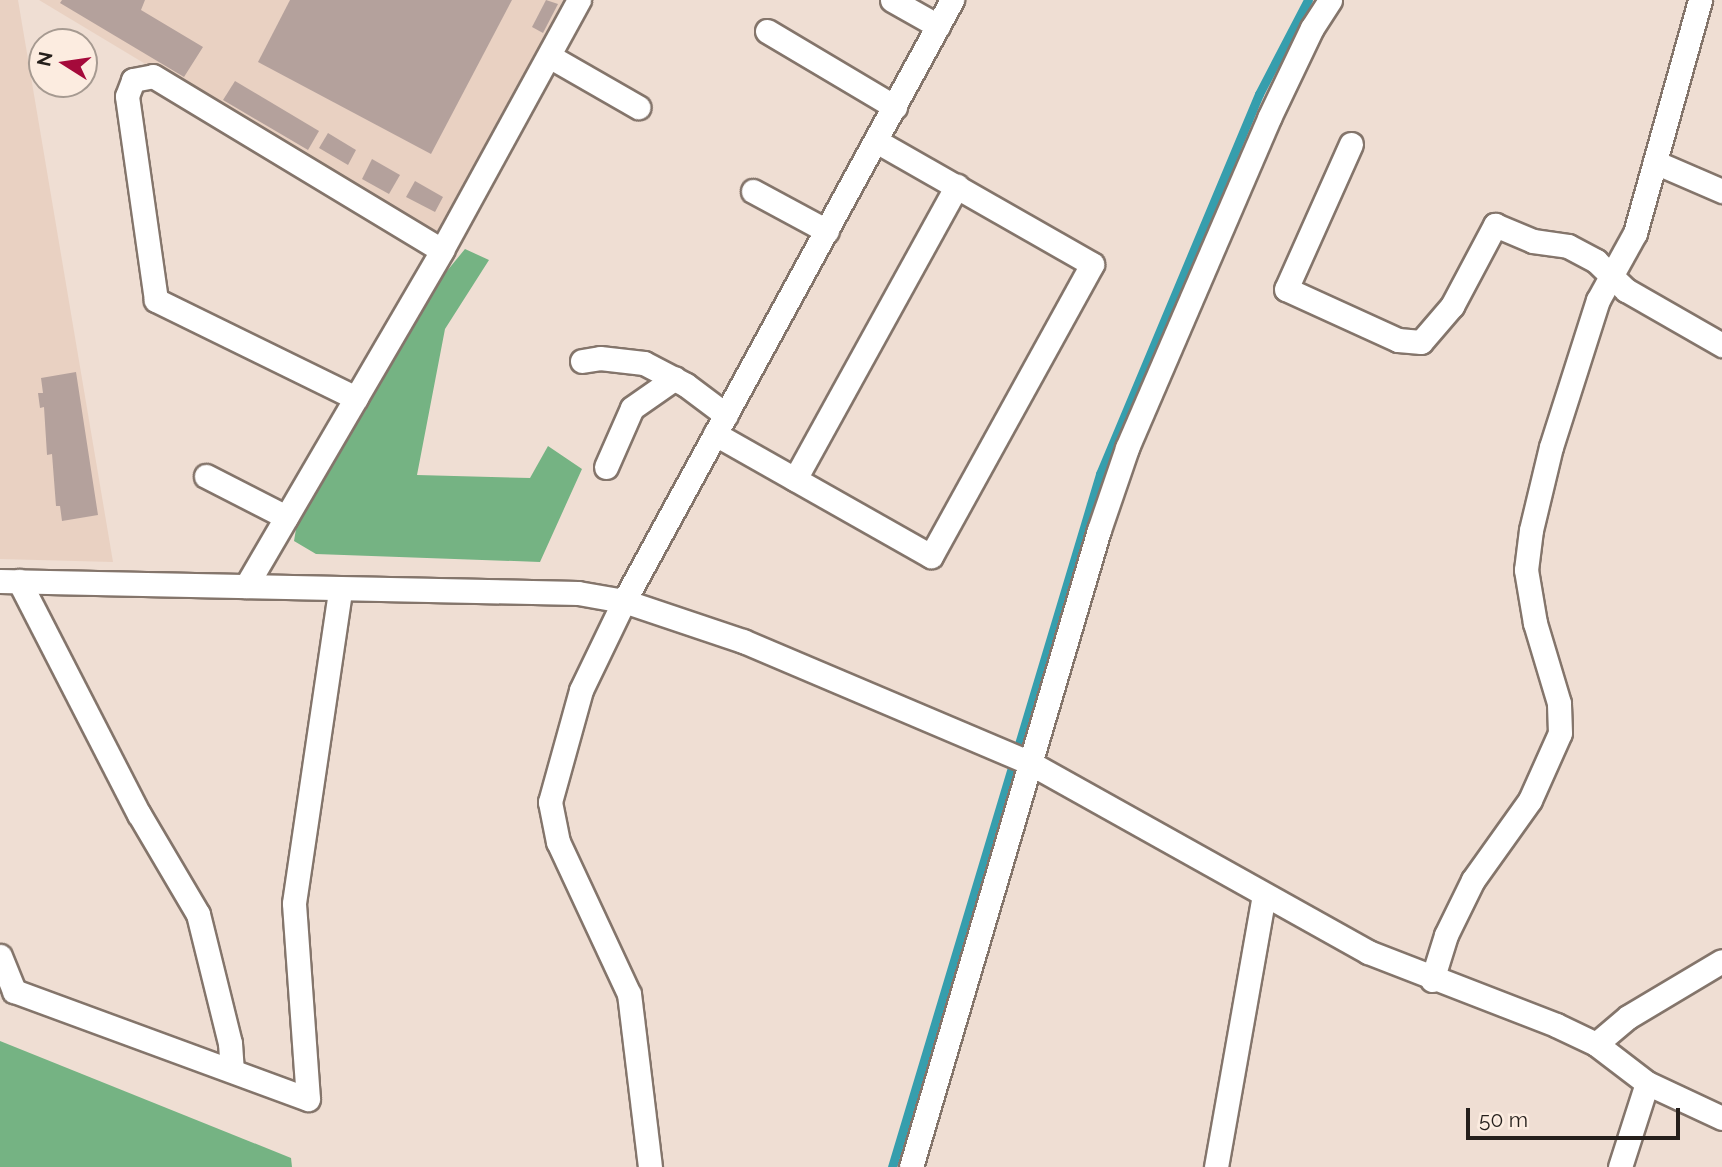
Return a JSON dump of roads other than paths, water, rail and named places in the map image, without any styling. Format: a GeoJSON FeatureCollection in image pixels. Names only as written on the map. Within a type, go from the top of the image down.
{"type":"FeatureCollection","features":[{"type":"Feature","properties":{"kind":"street"},"geometry":{"type":"LineString","coordinates":[[246,586],[442,250],[579,0]]}},
{"type":"Feature","properties":{"kind":"street"},"geometry":{"type":"LineString","coordinates":[[892,0],[938,26]]}},
{"type":"Feature","properties":{"kind":"street"},"geometry":{"type":"LineString","coordinates":[[650,1167],[629,993],[558,842],[550,802],[581,690],[624,601],[952,0]]}},
{"type":"Feature","properties":{"kind":"street"},"geometry":{"type":"LineString","coordinates":[[911,1167],[1030,763],[1127,448],[1269,118],[1312,28],[1330,0]]}},
{"type":"Feature","properties":{"kind":"street"},"geometry":{"type":"LineString","coordinates":[[1432,980],[1446,935],[1473,880],[1530,800],[1560,733],[1559,703],[1535,623],[1526,570],[1550,447],[1598,300],[1635,233],[1683,47],[1700,0]]}},
{"type":"Feature","properties":{"kind":"street"},"geometry":{"type":"LineString","coordinates":[[767,31],[895,107]]}},
{"type":"Feature","properties":{"kind":"street"},"geometry":{"type":"LineString","coordinates":[[548,56],[638,107]]}},
{"type":"Feature","properties":{"kind":"street"},"geometry":{"type":"LineString","coordinates":[[356,398],[156,300],[127,96],[132,80],[153,76],[442,250]]}},
{"type":"Feature","properties":{"kind":"street"},"geometry":{"type":"LineString","coordinates":[[582,361],[600,358],[644,363],[675,378],[721,425],[795,479],[931,556],[1092,264],[876,141]]}},
{"type":"Feature","properties":{"kind":"street"},"geometry":{"type":"LineString","coordinates":[[1351,144],[1286,289],[1398,340],[1421,342],[1452,306],[1495,225],[1533,241],[1568,246],[1612,274],[1626,290],[1722,345]]}},
{"type":"Feature","properties":{"kind":"street"},"geometry":{"type":"LineString","coordinates":[[1655,162],[1722,191]]}},
{"type":"Feature","properties":{"kind":"street"},"geometry":{"type":"LineString","coordinates":[[795,479],[957,186]]}},
{"type":"Feature","properties":{"kind":"street"},"geometry":{"type":"LineString","coordinates":[[753,191],[827,231]]}},
{"type":"Feature","properties":{"kind":"street"},"geometry":{"type":"LineString","coordinates":[[606,467],[632,408],[675,378]]}},
{"type":"Feature","properties":{"kind":"street"},"geometry":{"type":"LineString","coordinates":[[206,476],[286,517]]}},
{"type":"Feature","properties":{"kind":"street"},"geometry":{"type":"LineString","coordinates":[[10,581],[578,593],[624,601],[743,641],[1030,763],[1264,895],[1432,980],[1522,1012],[1596,1044],[1647,1083],[1722,1118]]}},
{"type":"Feature","properties":{"kind":"street"},"geometry":{"type":"LineString","coordinates":[[10,581],[139,814],[198,914],[230,1043],[232,1070]]}},
{"type":"Feature","properties":{"kind":"street"},"geometry":{"type":"LineString","coordinates":[[0,956],[14,991],[308,1099],[294,903],[340,590]]}},
{"type":"Feature","properties":{"kind":"street"},"geometry":{"type":"LineString","coordinates":[[1216,1167],[1264,895]]}},
{"type":"Feature","properties":{"kind":"street"},"geometry":{"type":"LineString","coordinates":[[1596,1044],[1628,1017],[1722,961]]}},
{"type":"Feature","properties":{"kind":"street"},"geometry":{"type":"LineString","coordinates":[[1620,1167],[1647,1083]]}},
{"type":"Feature","properties":{"kind":"waterway"},"geometry":{"type":"LineString","coordinates":[[892,1167],[1100,474],[1259,94],[1308,0]]}}]}
